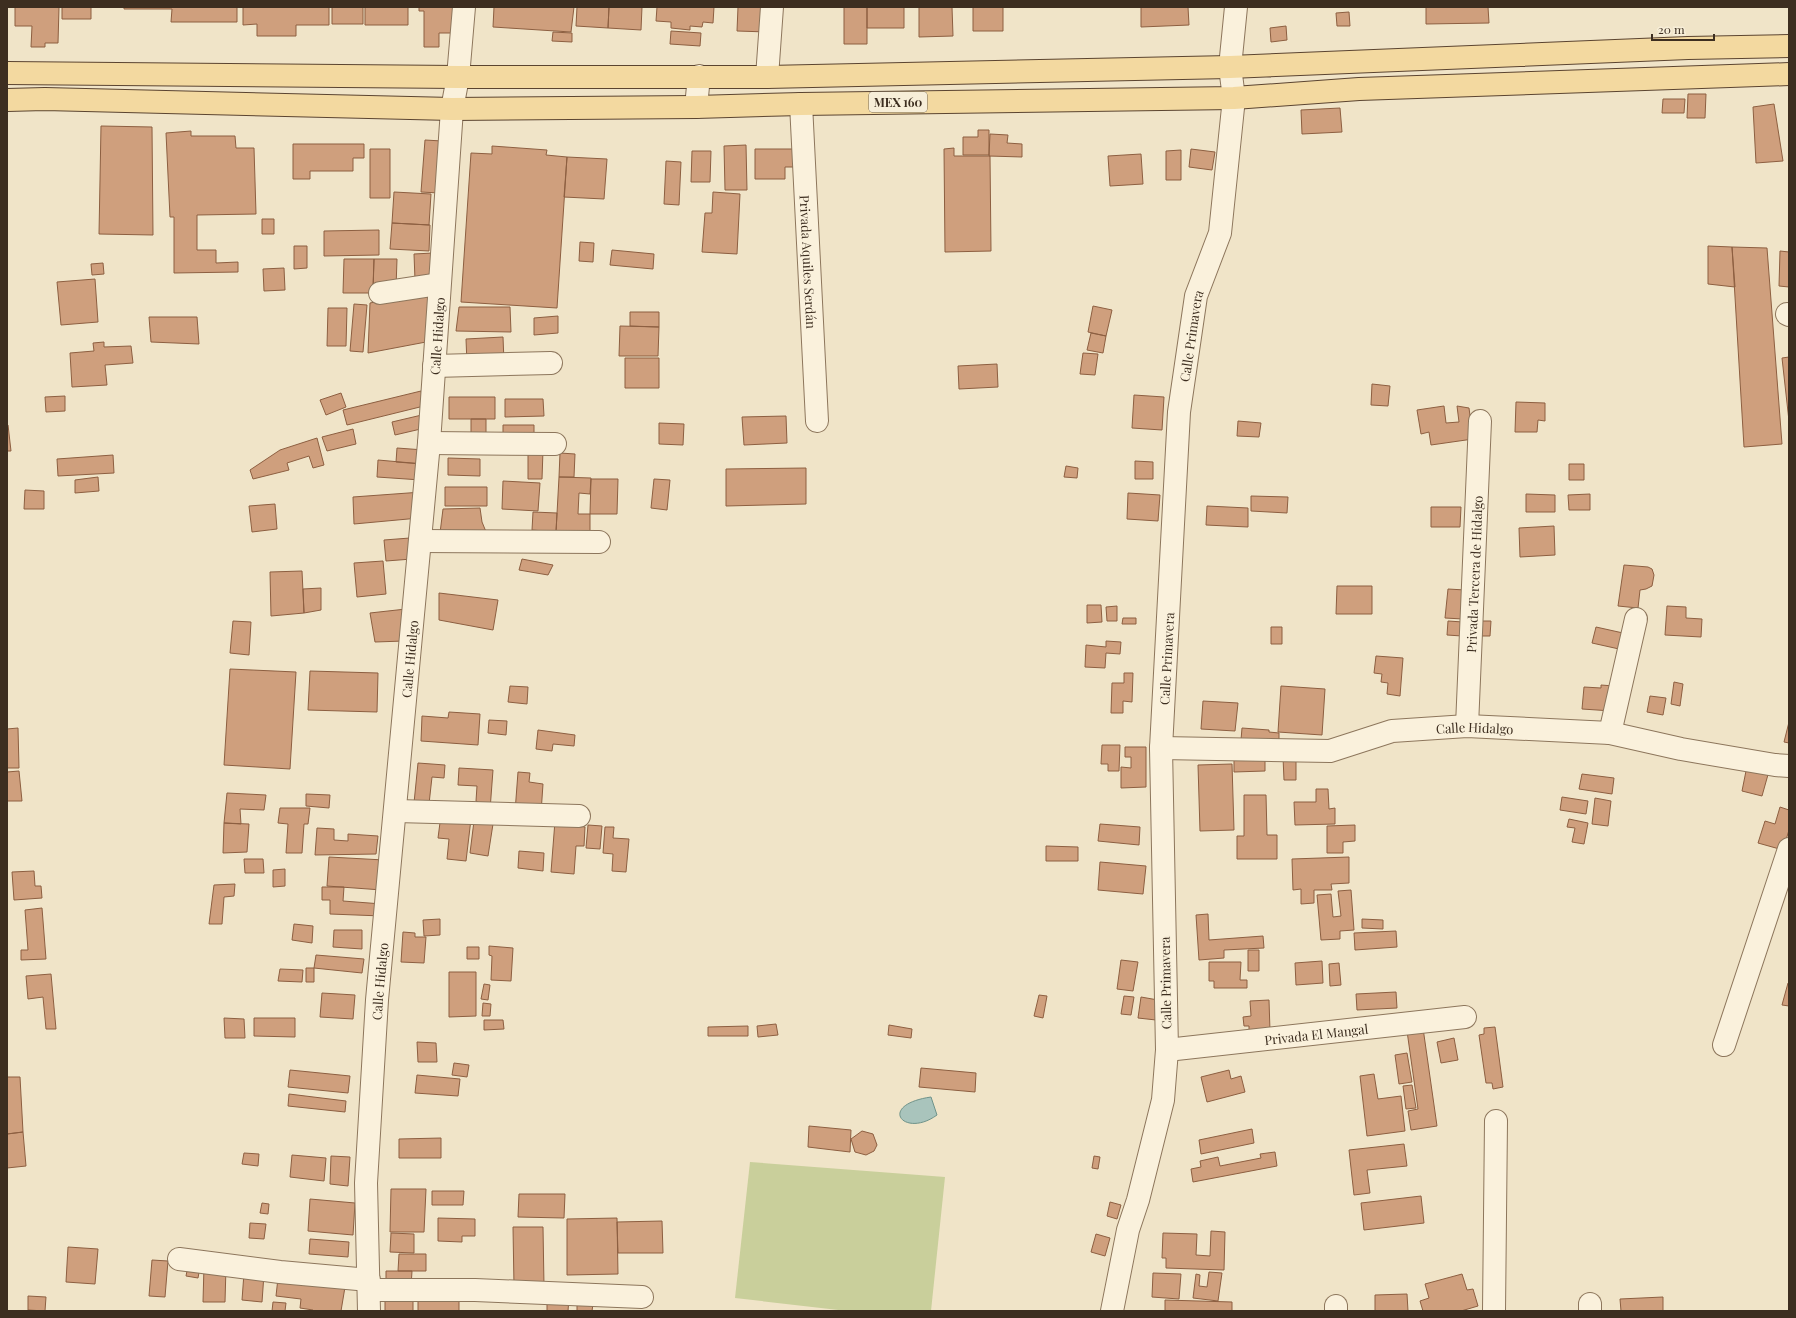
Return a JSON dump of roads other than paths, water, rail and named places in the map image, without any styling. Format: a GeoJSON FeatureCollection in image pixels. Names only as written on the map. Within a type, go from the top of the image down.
{"type":"FeatureCollection","features":[{"type":"Feature","properties":{"kind":"main road","name":"MEX 160"},"geometry":{"type":"LineString","coordinates":[[7,73],[458,77],[768,77],[1230,67],[1688,48],[1789,46]]}},
{"type":"Feature","properties":{"kind":"main road","name":"MEX 160"},"geometry":{"type":"LineString","coordinates":[[7,100],[452,109],[696,107],[801,104],[1234,98],[1359,89],[1789,74]]}},
{"type":"Feature","properties":{"kind":"street","name":"Calle Hidalgo"},"geometry":{"type":"LineString","coordinates":[[369,1294],[366,1183],[377,1000],[396,811],[420,541],[452,109],[458,77],[464,7]]}},
{"type":"Feature","properties":{"kind":"street"},"geometry":{"type":"LineString","coordinates":[[768,77],[772,7]]}},
{"type":"Feature","properties":{"kind":"street","name":"Calle Primavera"},"geometry":{"type":"LineString","coordinates":[[1112,1311],[1128,1230],[1138,1200],[1163,1100],[1167,1050],[1161,748],[1179,412],[1196,296],[1220,233],[1234,98],[1230,67],[1236,7]]}},
{"type":"Feature","properties":{"kind":"street"},"geometry":{"type":"LineString","coordinates":[[696,107],[699,76]]}},
{"type":"Feature","properties":{"kind":"street","name":"Privada Aquiles Serdán"},"geometry":{"type":"LineString","coordinates":[[801,104],[817,421]]}},
{"type":"Feature","properties":{"kind":"street"},"geometry":{"type":"LineString","coordinates":[[380,293],[439,284]]}},
{"type":"Feature","properties":{"kind":"street"},"geometry":{"type":"LineString","coordinates":[[434,366],[551,363]]}},
{"type":"Feature","properties":{"kind":"street","name":"Privada Tercera de Hidalgo"},"geometry":{"type":"LineString","coordinates":[[1467,726],[1480,421]]}},
{"type":"Feature","properties":{"kind":"street"},"geometry":{"type":"LineString","coordinates":[[428,443],[554,444]]}},
{"type":"Feature","properties":{"kind":"street"},"geometry":{"type":"LineString","coordinates":[[420,541],[599,542]]}},
{"type":"Feature","properties":{"kind":"street"},"geometry":{"type":"LineString","coordinates":[[1610,733],[1636,619]]}},
{"type":"Feature","properties":{"kind":"street","name":"Calle Hidalgo"},"geometry":{"type":"LineString","coordinates":[[1161,748],[1330,751],[1392,731],[1467,726],[1610,733],[1681,749],[1774,765],[1789,766]]}},
{"type":"Feature","properties":{"kind":"street"},"geometry":{"type":"LineString","coordinates":[[396,811],[579,816]]}},
{"type":"Feature","properties":{"kind":"street"},"geometry":{"type":"LineString","coordinates":[[1724,1045],[1789,849]]}},
{"type":"Feature","properties":{"kind":"street","name":"Privada El Mangal"},"geometry":{"type":"LineString","coordinates":[[1167,1050],[1465,1017]]}},
{"type":"Feature","properties":{"kind":"street"},"geometry":{"type":"LineString","coordinates":[[1494,1311],[1496,1121]]}},
{"type":"Feature","properties":{"kind":"street"},"geometry":{"type":"LineString","coordinates":[[179,1258],[280,1272],[369,1294],[475,1290],[642,1297]]}},
{"type":"Feature","properties":{"kind":"water"},"geometry":{"type":"Polygon","coordinates":[[[931,1097],[937,1115],[925,1121],[914,1123],[906,1122],[901,1118],[900,1113],[904,1107],[914,1101],[931,1097]]]}}]}
